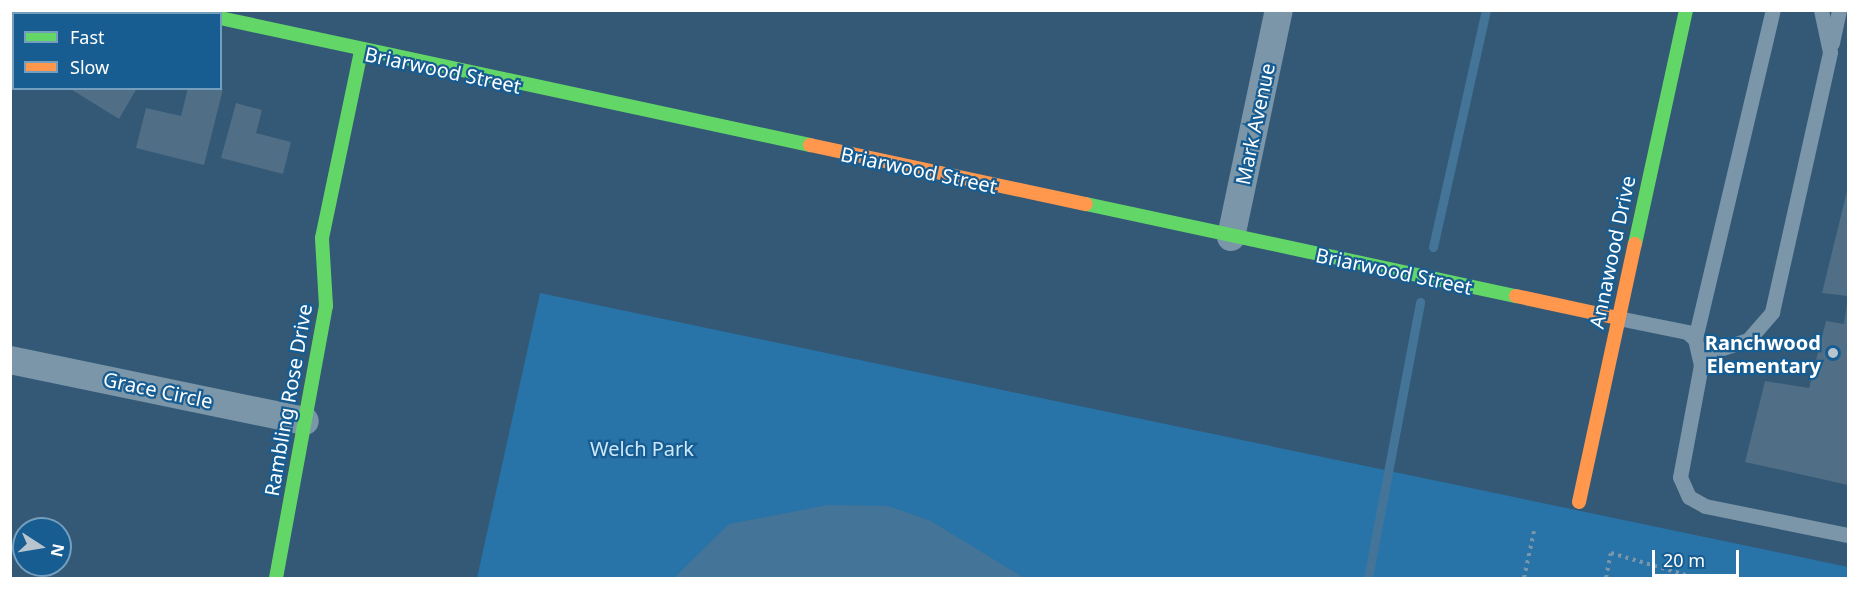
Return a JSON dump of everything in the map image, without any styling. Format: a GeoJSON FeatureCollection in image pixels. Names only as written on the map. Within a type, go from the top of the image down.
{"type":"FeatureCollection","features":[{"type":"Feature","properties":{"kind":"street","name":"Mark Avenue"},"geometry":{"type":"LineString","coordinates":[[1231,237],[1279,10]]}},
{"type":"Feature","properties":{"kind":"street","name":"Annawood Drive"},"geometry":{"type":"LineString","coordinates":[[1579,502],[1686,10]]}},
{"type":"Feature","properties":{"kind":"street","name":"Briarwood Street"},"geometry":{"type":"LineString","coordinates":[[222,18],[360,52],[1618,318]]}},
{"type":"Feature","properties":{"kind":"street","name":"Rambling Rose Drive"},"geometry":{"type":"LineString","coordinates":[[276,579],[326,306],[322,238],[360,52]]}},
{"type":"Feature","properties":{"kind":"street","name":"Grace Circle"},"geometry":{"type":"LineString","coordinates":[[10,360],[305,421]]}},
{"type":"Feature","properties":{"kind":"lane"},"geometry":{"type":"LineString","coordinates":[[1773,10],[1695,339],[1700,356],[1680,477],[1689,497],[1705,506],[1848,535]]}},
{"type":"Feature","properties":{"kind":"lane"},"geometry":{"type":"LineString","coordinates":[[1821,10],[1830,51]]}},
{"type":"Feature","properties":{"kind":"lane"},"geometry":{"type":"LineString","coordinates":[[1700,356],[1748,340],[1772,312],[1839,10]]}},
{"type":"Feature","properties":{"kind":"lane"},"geometry":{"type":"LineString","coordinates":[[1618,318],[1687,332],[1695,339]]}},
{"type":"Feature","properties":{"kind":"path"},"geometry":{"type":"LineString","coordinates":[[1524,579],[1534,531]]}},
{"type":"Feature","properties":{"kind":"path"},"geometry":{"type":"LineString","coordinates":[[1606,579],[1611,553],[1696,579]]}},
{"type":"Feature","properties":{"kind":"green space","name":"Welch Park"},"geometry":{"type":"Polygon","coordinates":[[[540,293],[1848,567],[1848,578],[477,578],[540,293]]]}},
{"type":"Feature","properties":{"kind":"shaded area"},"geometry":{"type":"Polygon","coordinates":[[[828,505],[888,506],[931,521],[1024,578],[674,578],[729,524],[828,505]]]}},
{"type":"Feature","properties":{"kind":"building"},"geometry":{"type":"Polygon","coordinates":[[[16,10],[90,10],[88,12],[16,10]]]}},
{"type":"Feature","properties":{"kind":"building"},"geometry":{"type":"Polygon","coordinates":[[[223,89],[204,165],[136,148],[146,108],[181,116],[188,90],[223,89]]]}},
{"type":"Feature","properties":{"kind":"building"},"geometry":{"type":"Polygon","coordinates":[[[72,90],[136,90],[119,119],[72,90]]]}},
{"type":"Feature","properties":{"kind":"building"},"geometry":{"type":"Polygon","coordinates":[[[236,103],[262,110],[256,133],[291,142],[283,174],[221,158],[236,103]]]}},
{"type":"Feature","properties":{"kind":"building"},"geometry":{"type":"Polygon","coordinates":[[[1848,187],[1848,296],[1822,293],[1848,187]]]}},
{"type":"Feature","properties":{"kind":"building","name":"Ranchwood Elementary"},"geometry":{"type":"Polygon","coordinates":[[[1847,303],[1848,485],[1745,462],[1765,381],[1809,388],[1826,321],[1844,324],[1847,303]]]}},
{"type":"Feature","properties":{"kind":"waterway"},"geometry":{"type":"LineString","coordinates":[[1433,247],[1486,10]]}},
{"type":"Feature","properties":{"kind":"waterway"},"geometry":{"type":"LineString","coordinates":[[1368,578],[1420,302]]}},
{"type":"Feature","properties":{"kind":"traffic: fast"},"geometry":{"type":"LineString","coordinates":[[1635,244],[1686,10]]}},
{"type":"Feature","properties":{"kind":"traffic: fast"},"geometry":{"type":"LineString","coordinates":[[222,18],[810,145]]}},
{"type":"Feature","properties":{"kind":"traffic: fast"},"geometry":{"type":"LineString","coordinates":[[276,578],[326,306],[322,238],[361,52]]}},
{"type":"Feature","properties":{"kind":"traffic: fast"},"geometry":{"type":"LineString","coordinates":[[1086,204],[1516,296]]}},
{"type":"Feature","properties":{"kind":"traffic: slow"},"geometry":{"type":"LineString","coordinates":[[810,145],[1086,204]]}},
{"type":"Feature","properties":{"kind":"traffic: slow"},"geometry":{"type":"LineString","coordinates":[[1579,502],[1635,244]]}},
{"type":"Feature","properties":{"kind":"traffic: slow"},"geometry":{"type":"LineString","coordinates":[[1516,296],[1618,318]]}},
{"type":"Feature","properties":{"kind":"place","name":"Ranchwood Elementary"},"geometry":{"type":"Point","coordinates":[1833,353]}}]}
